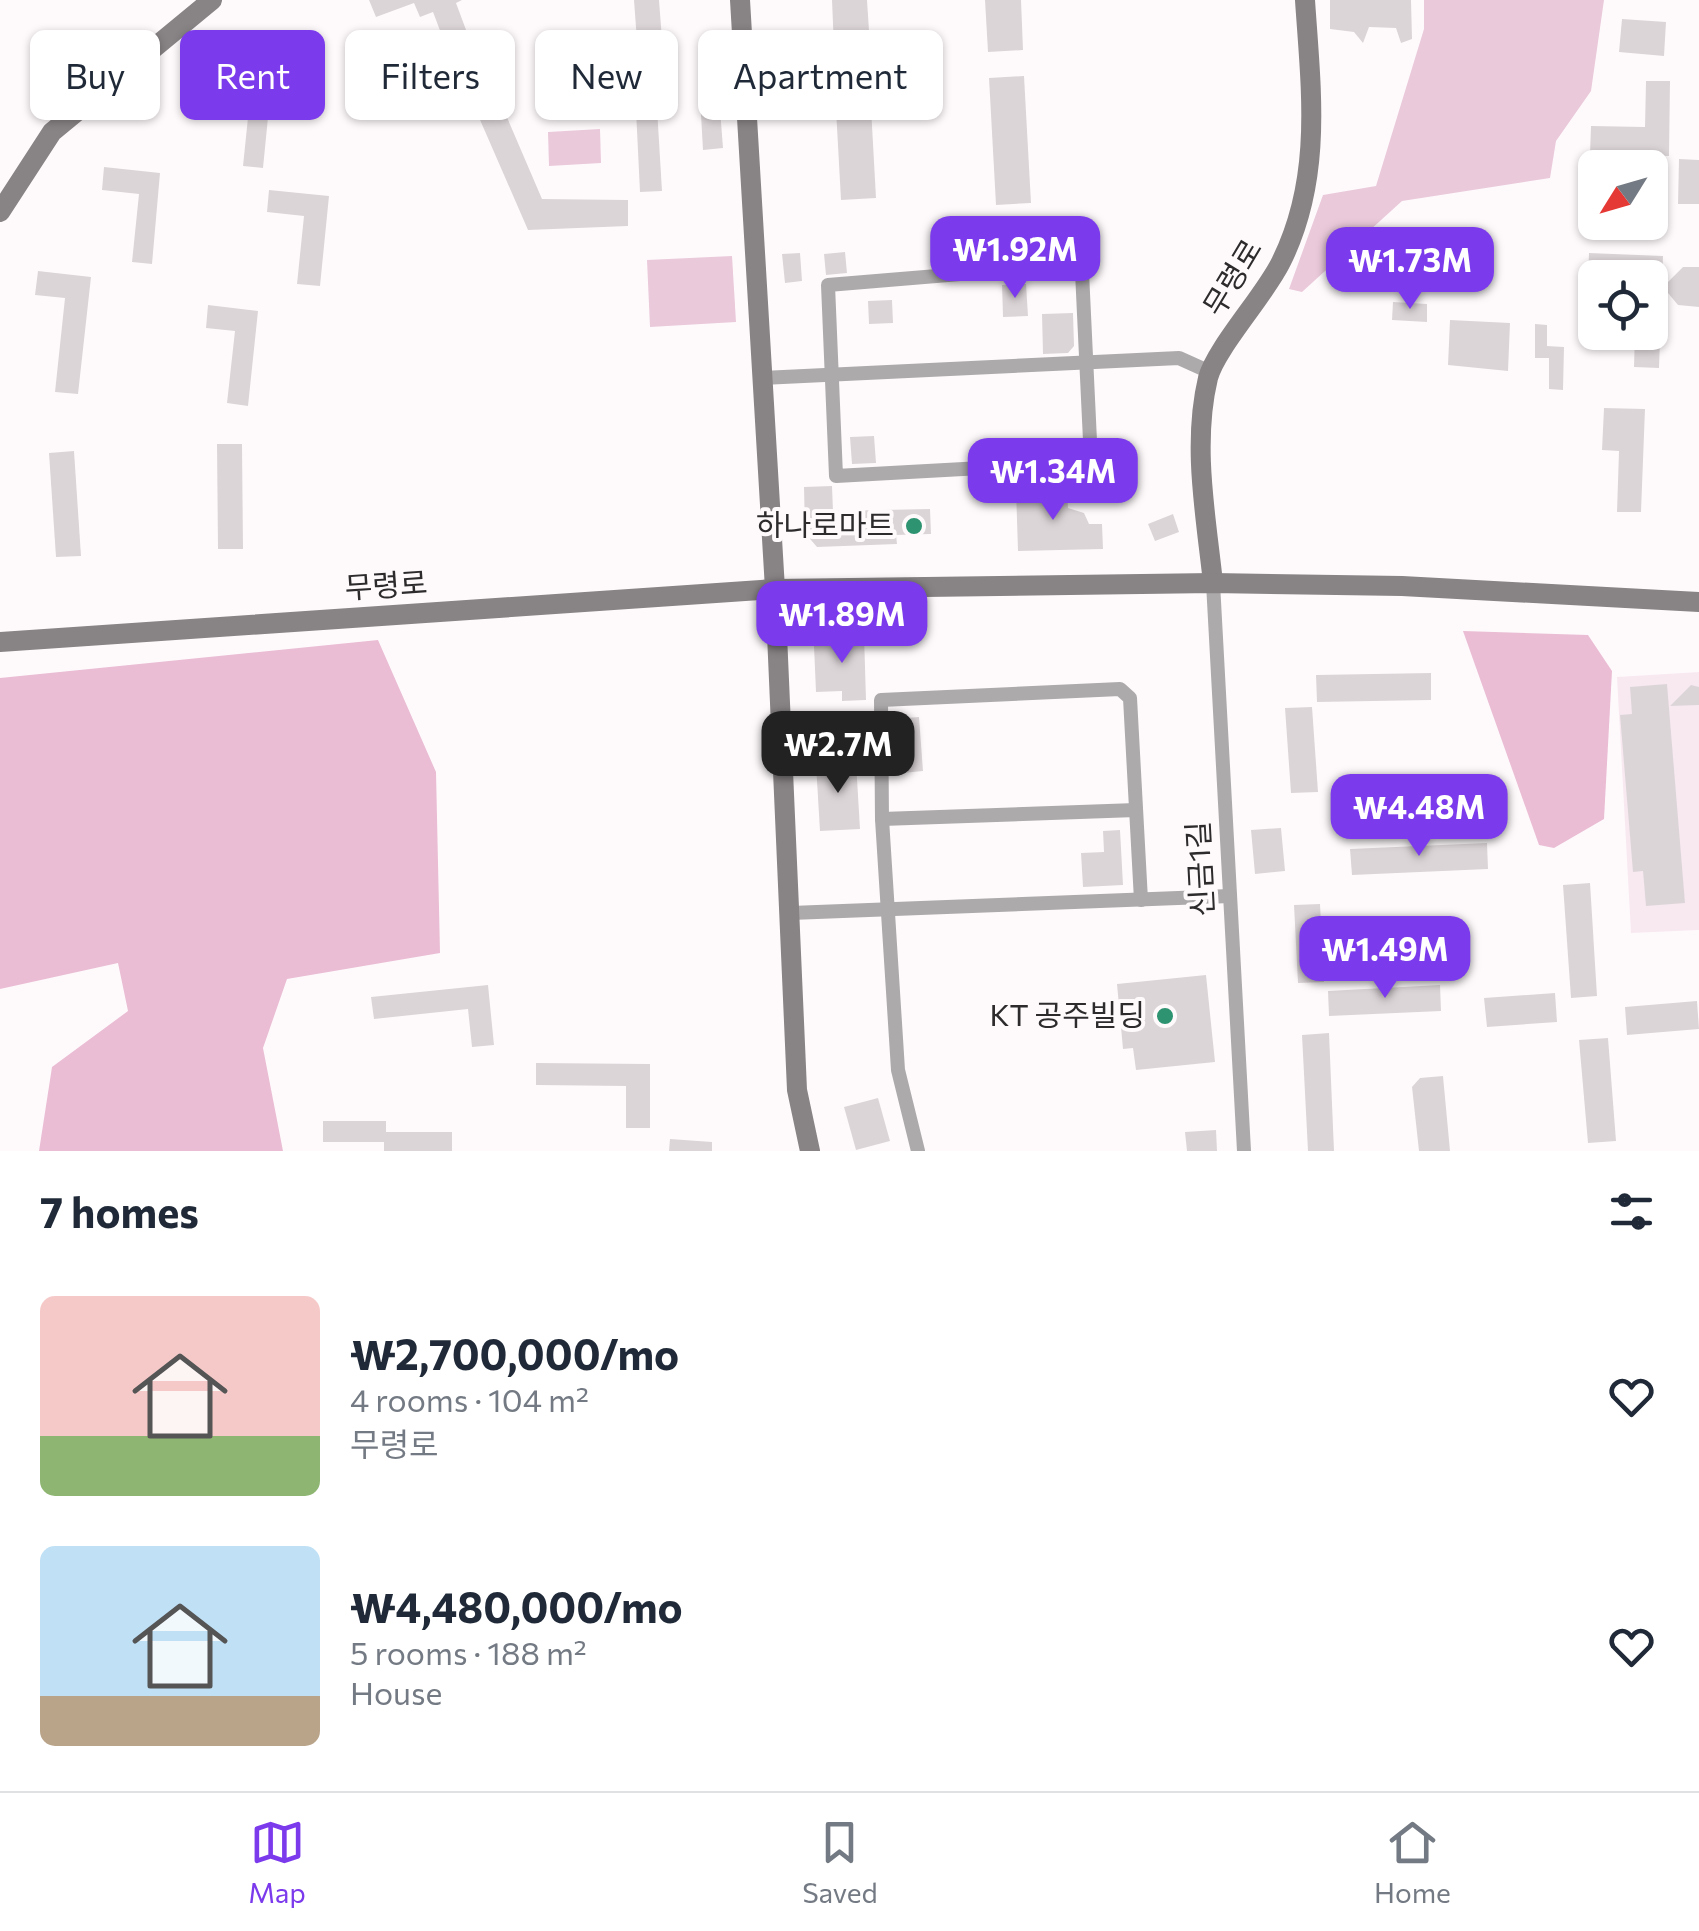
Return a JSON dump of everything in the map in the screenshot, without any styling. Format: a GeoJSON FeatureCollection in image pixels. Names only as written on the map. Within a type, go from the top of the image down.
{"type":"FeatureCollection","features":[{"type":"Feature","properties":{"kind":"street"},"geometry":{"type":"LineString","coordinates":[[0,212],[52,132],[212,0]]}},
{"type":"Feature","properties":{"kind":"street"},"geometry":{"type":"LineString","coordinates":[[740,0],[775,589],[796,1090],[810,1151]]}},
{"type":"Feature","properties":{"kind":"street","name":"무령로"},"geometry":{"type":"LineString","coordinates":[[1213,583],[1202,473],[1201,412],[1210,372],[1280,263],[1306,194],[1314,128],[1305,0]]}},
{"type":"Feature","properties":{"kind":"street"},"geometry":{"type":"LineString","coordinates":[[1068,265],[1082,272],[1091,462],[836,476],[832,375],[828,284],[1068,265]]}},
{"type":"Feature","properties":{"kind":"street"},"geometry":{"type":"LineString","coordinates":[[762,378],[1179,358],[1210,372]]}},
{"type":"Feature","properties":{"kind":"street","name":"무령로"},"geometry":{"type":"LineString","coordinates":[[0,642],[775,589],[1213,583],[1402,586],[1699,602]]}},
{"type":"Feature","properties":{"kind":"street","name":"신금1길"},"geometry":{"type":"LineString","coordinates":[[1213,583],[1244,1151]]}},
{"type":"Feature","properties":{"kind":"street"},"geometry":{"type":"LineString","coordinates":[[918,1151],[898,1070],[882,819],[881,700],[1120,689],[1130,698],[1141,900]]}},
{"type":"Feature","properties":{"kind":"street"},"geometry":{"type":"LineString","coordinates":[[882,819],[1136,810]]}},
{"type":"Feature","properties":{"kind":"street"},"geometry":{"type":"LineString","coordinates":[[791,913],[1230,896]]}},
{"type":"Feature","properties":{"kind":"shaded area"},"geometry":{"type":"Polygon","coordinates":[[[1424,0],[1604,0],[1591,91],[1556,141],[1550,178],[1402,201],[1302,292],[1289,289],[1323,195],[1376,186],[1424,29],[1424,0]]]}},
{"type":"Feature","properties":{"kind":"shaded area"},"geometry":{"type":"Polygon","coordinates":[[[600,129],[601,163],[549,166],[548,132],[600,129]]]}},
{"type":"Feature","properties":{"kind":"shaded area"},"geometry":{"type":"Polygon","coordinates":[[[732,256],[736,322],[650,327],[647,260],[732,256]]]}},
{"type":"Feature","properties":{"kind":"shaded area"},"geometry":{"type":"Polygon","coordinates":[[[1463,631],[1588,635],[1612,671],[1604,819],[1554,848],[1539,845],[1463,631]]]}},
{"type":"Feature","properties":{"kind":"shaded area"},"geometry":{"type":"Polygon","coordinates":[[[378,640],[436,772],[440,953],[287,979],[263,1048],[283,1151],[39,1151],[52,1067],[128,1011],[118,963],[0,989],[0,678],[378,640]]]}},
{"type":"Feature","properties":{"kind":"shaded area"},"geometry":{"type":"Polygon","coordinates":[[[1699,672],[1699,930],[1631,933],[1617,677],[1699,672]]]}},
{"type":"Feature","properties":{"kind":"building"},"geometry":{"type":"Polygon","coordinates":[[[369,0],[462,0],[456,3],[466,30],[440,30],[433,12],[420,17],[414,3],[376,17],[369,0]]]}},
{"type":"Feature","properties":{"kind":"building"},"geometry":{"type":"Polygon","coordinates":[[[634,0],[659,0],[661,30],[636,30],[634,0]]]}},
{"type":"Feature","properties":{"kind":"building"},"geometry":{"type":"Polygon","coordinates":[[[832,0],[867,0],[869,30],[833,30],[832,0]]]}},
{"type":"Feature","properties":{"kind":"building"},"geometry":{"type":"Polygon","coordinates":[[[985,0],[1021,0],[1023,50],[988,52],[985,0]]]}},
{"type":"Feature","properties":{"kind":"building"},"geometry":{"type":"Polygon","coordinates":[[[1330,0],[1411,0],[1412,39],[1401,43],[1396,28],[1369,27],[1363,43],[1354,32],[1330,29],[1330,0]]]}},
{"type":"Feature","properties":{"kind":"building"},"geometry":{"type":"Polygon","coordinates":[[[1622,19],[1666,22],[1664,56],[1619,52],[1622,19]]]}},
{"type":"Feature","properties":{"kind":"building"},"geometry":{"type":"Polygon","coordinates":[[[1024,76],[1031,203],[996,205],[989,78],[1024,76]]]}},
{"type":"Feature","properties":{"kind":"building"},"geometry":{"type":"Polygon","coordinates":[[[1646,81],[1670,81],[1669,156],[1668,150],[1590,150],[1591,126],[1645,127],[1646,81]]]}},
{"type":"Feature","properties":{"kind":"building"},"geometry":{"type":"Polygon","coordinates":[[[248,120],[268,120],[263,168],[243,166],[248,120]]]}},
{"type":"Feature","properties":{"kind":"building"},"geometry":{"type":"Polygon","coordinates":[[[480,120],[508,120],[542,199],[628,200],[628,226],[528,230],[480,120]]]}},
{"type":"Feature","properties":{"kind":"building"},"geometry":{"type":"Polygon","coordinates":[[[636,120],[658,120],[662,191],[640,192],[636,120]]]}},
{"type":"Feature","properties":{"kind":"building"},"geometry":{"type":"Polygon","coordinates":[[[701,120],[721,120],[723,148],[703,150],[701,120]]]}},
{"type":"Feature","properties":{"kind":"building"},"geometry":{"type":"Polygon","coordinates":[[[837,120],[872,120],[876,198],[841,200],[837,120]]]}},
{"type":"Feature","properties":{"kind":"building"},"geometry":{"type":"Polygon","coordinates":[[[1679,159],[1699,160],[1699,204],[1678,204],[1679,159]]]}},
{"type":"Feature","properties":{"kind":"building"},"geometry":{"type":"Polygon","coordinates":[[[104,167],[160,173],[152,264],[132,262],[139,194],[102,190],[104,167]]]}},
{"type":"Feature","properties":{"kind":"building"},"geometry":{"type":"Polygon","coordinates":[[[269,190],[329,196],[320,286],[297,284],[304,216],[267,212],[269,190]]]}},
{"type":"Feature","properties":{"kind":"building"},"geometry":{"type":"Polygon","coordinates":[[[845,252],[847,273],[826,275],[824,254],[845,252]]]}},
{"type":"Feature","properties":{"kind":"building"},"geometry":{"type":"Polygon","coordinates":[[[800,253],[802,281],[785,283],[782,254],[800,253]]]}},
{"type":"Feature","properties":{"kind":"building"},"geometry":{"type":"Polygon","coordinates":[[[1589,253],[1663,256],[1663,260],[1589,260],[1589,253]]]}},
{"type":"Feature","properties":{"kind":"building"},"geometry":{"type":"Polygon","coordinates":[[[1683,267],[1699,267],[1699,307],[1678,305],[1668,293],[1668,282],[1683,267]]]}},
{"type":"Feature","properties":{"kind":"building"},"geometry":{"type":"Polygon","coordinates":[[[38,271],[91,277],[78,394],[55,392],[65,298],[35,295],[38,271]]]}},
{"type":"Feature","properties":{"kind":"building"},"geometry":{"type":"Polygon","coordinates":[[[1026,284],[1028,316],[1003,317],[1002,285],[1026,284]]]}},
{"type":"Feature","properties":{"kind":"building"},"geometry":{"type":"Polygon","coordinates":[[[892,300],[893,323],[869,324],[868,301],[892,300]]]}},
{"type":"Feature","properties":{"kind":"building"},"geometry":{"type":"Polygon","coordinates":[[[1393,302],[1427,304],[1427,322],[1392,320],[1393,302]]]}},
{"type":"Feature","properties":{"kind":"building"},"geometry":{"type":"Polygon","coordinates":[[[208,305],[258,311],[248,406],[227,403],[235,331],[206,328],[208,305]]]}},
{"type":"Feature","properties":{"kind":"building"},"geometry":{"type":"Polygon","coordinates":[[[1073,313],[1074,346],[1068,353],[1043,354],[1042,314],[1073,313]]]}},
{"type":"Feature","properties":{"kind":"building"},"geometry":{"type":"Polygon","coordinates":[[[1450,320],[1510,323],[1508,371],[1448,365],[1450,320]]]}},
{"type":"Feature","properties":{"kind":"building"},"geometry":{"type":"Polygon","coordinates":[[[1535,324],[1547,325],[1547,346],[1564,347],[1563,390],[1549,389],[1549,358],[1535,358],[1535,324]]]}},
{"type":"Feature","properties":{"kind":"building"},"geometry":{"type":"Polygon","coordinates":[[[1634,350],[1660,350],[1659,368],[1634,367],[1634,350]]]}},
{"type":"Feature","properties":{"kind":"building"},"geometry":{"type":"Polygon","coordinates":[[[1604,408],[1645,409],[1641,512],[1617,512],[1619,451],[1602,450],[1604,408]]]}},
{"type":"Feature","properties":{"kind":"building"},"geometry":{"type":"Polygon","coordinates":[[[874,436],[876,463],[852,464],[850,437],[874,436]]]}},
{"type":"Feature","properties":{"kind":"building"},"geometry":{"type":"Polygon","coordinates":[[[217,444],[242,444],[243,549],[218,549],[217,444]]]}},
{"type":"Feature","properties":{"kind":"building"},"geometry":{"type":"Polygon","coordinates":[[[74,451],[81,556],[56,557],[49,453],[74,451]]]}},
{"type":"Feature","properties":{"kind":"building"},"geometry":{"type":"Polygon","coordinates":[[[832,486],[833,511],[930,509],[931,534],[896,535],[897,544],[817,547],[805,533],[804,487],[832,486]]]}},
{"type":"Feature","properties":{"kind":"building"},"geometry":{"type":"Polygon","coordinates":[[[1067,488],[1068,508],[1084,513],[1089,524],[1102,524],[1103,549],[1018,551],[1016,489],[1067,488]]]}},
{"type":"Feature","properties":{"kind":"building"},"geometry":{"type":"Polygon","coordinates":[[[1173,514],[1179,532],[1155,541],[1148,524],[1173,514]]]}},
{"type":"Feature","properties":{"kind":"building"},"geometry":{"type":"Polygon","coordinates":[[[864,634],[866,700],[842,701],[842,691],[816,692],[814,646],[825,646],[824,635],[864,634]]]}},
{"type":"Feature","properties":{"kind":"building"},"geometry":{"type":"Polygon","coordinates":[[[1431,673],[1431,700],[1317,702],[1316,675],[1431,673]]]}},
{"type":"Feature","properties":{"kind":"building"},"geometry":{"type":"Polygon","coordinates":[[[1667,684],[1685,903],[1646,906],[1643,871],[1633,872],[1620,715],[1632,714],[1630,687],[1667,684]]]}},
{"type":"Feature","properties":{"kind":"building"},"geometry":{"type":"Polygon","coordinates":[[[1691,685],[1699,687],[1699,705],[1670,706],[1691,685]]]}},
{"type":"Feature","properties":{"kind":"building"},"geometry":{"type":"Polygon","coordinates":[[[1312,707],[1318,792],[1291,793],[1285,708],[1312,707]]]}},
{"type":"Feature","properties":{"kind":"building"},"geometry":{"type":"Polygon","coordinates":[[[919,717],[923,771],[892,774],[892,719],[919,717]]]}},
{"type":"Feature","properties":{"kind":"building"},"geometry":{"type":"Polygon","coordinates":[[[856,762],[860,829],[820,831],[816,764],[856,762]]]}},
{"type":"Feature","properties":{"kind":"building"},"geometry":{"type":"Polygon","coordinates":[[[1281,828],[1285,871],[1255,874],[1251,830],[1281,828]]]}},
{"type":"Feature","properties":{"kind":"building"},"geometry":{"type":"Polygon","coordinates":[[[1120,830],[1123,885],[1083,887],[1081,853],[1104,852],[1103,831],[1120,830]]]}},
{"type":"Feature","properties":{"kind":"building"},"geometry":{"type":"Polygon","coordinates":[[[1487,843],[1488,869],[1352,875],[1350,849],[1487,843]]]}},
{"type":"Feature","properties":{"kind":"building"},"geometry":{"type":"Polygon","coordinates":[[[1590,883],[1597,996],[1571,998],[1563,885],[1590,883]]]}},
{"type":"Feature","properties":{"kind":"building"},"geometry":{"type":"Polygon","coordinates":[[[1320,904],[1324,982],[1298,983],[1294,905],[1320,904]]]}},
{"type":"Feature","properties":{"kind":"building","name":"KT 공주빌딩"},"geometry":{"type":"Polygon","coordinates":[[[1206,975],[1215,1062],[1136,1070],[1133,1048],[1123,1049],[1117,984],[1206,975]]]}},
{"type":"Feature","properties":{"kind":"building"},"geometry":{"type":"Polygon","coordinates":[[[488,985],[494,1045],[472,1047],[468,1009],[374,1019],[371,997],[488,985]]]}},
{"type":"Feature","properties":{"kind":"building"},"geometry":{"type":"Polygon","coordinates":[[[1440,985],[1441,1011],[1329,1016],[1328,991],[1440,985]]]}},
{"type":"Feature","properties":{"kind":"building"},"geometry":{"type":"Polygon","coordinates":[[[1555,993],[1557,1022],[1487,1027],[1484,998],[1555,993]]]}},
{"type":"Feature","properties":{"kind":"building"},"geometry":{"type":"Polygon","coordinates":[[[1697,1001],[1699,1029],[1627,1035],[1625,1007],[1697,1001]]]}},
{"type":"Feature","properties":{"kind":"building"},"geometry":{"type":"Polygon","coordinates":[[[1329,1033],[1334,1151],[1308,1151],[1302,1035],[1329,1033]]]}},
{"type":"Feature","properties":{"kind":"building"},"geometry":{"type":"Polygon","coordinates":[[[1608,1038],[1616,1141],[1588,1143],[1579,1040],[1608,1038]]]}},
{"type":"Feature","properties":{"kind":"building"},"geometry":{"type":"Polygon","coordinates":[[[536,1063],[650,1064],[650,1128],[626,1128],[626,1086],[536,1085],[536,1063]]]}},
{"type":"Feature","properties":{"kind":"building"},"geometry":{"type":"Polygon","coordinates":[[[1443,1076],[1450,1151],[1419,1151],[1412,1087],[1420,1078],[1443,1076]]]}},
{"type":"Feature","properties":{"kind":"building"},"geometry":{"type":"Polygon","coordinates":[[[878,1098],[890,1141],[856,1150],[844,1107],[878,1098]]]}},
{"type":"Feature","properties":{"kind":"building"},"geometry":{"type":"Polygon","coordinates":[[[323,1121],[386,1121],[386,1132],[452,1132],[452,1151],[384,1151],[384,1142],[323,1142],[323,1121]]]}},
{"type":"Feature","properties":{"kind":"building"},"geometry":{"type":"Polygon","coordinates":[[[1216,1130],[1217,1151],[1187,1151],[1185,1132],[1216,1130]]]}},
{"type":"Feature","properties":{"kind":"building"},"geometry":{"type":"Polygon","coordinates":[[[670,1139],[712,1142],[712,1151],[669,1151],[670,1139]]]}},
{"type":"Feature","properties":{"kind":"place","name":"하나로마트"},"geometry":{"type":"Point","coordinates":[914,526]}},
{"type":"Feature","properties":{"kind":"place","name":"KT 공주빌딩"},"geometry":{"type":"Point","coordinates":[1165,1016]}}]}
